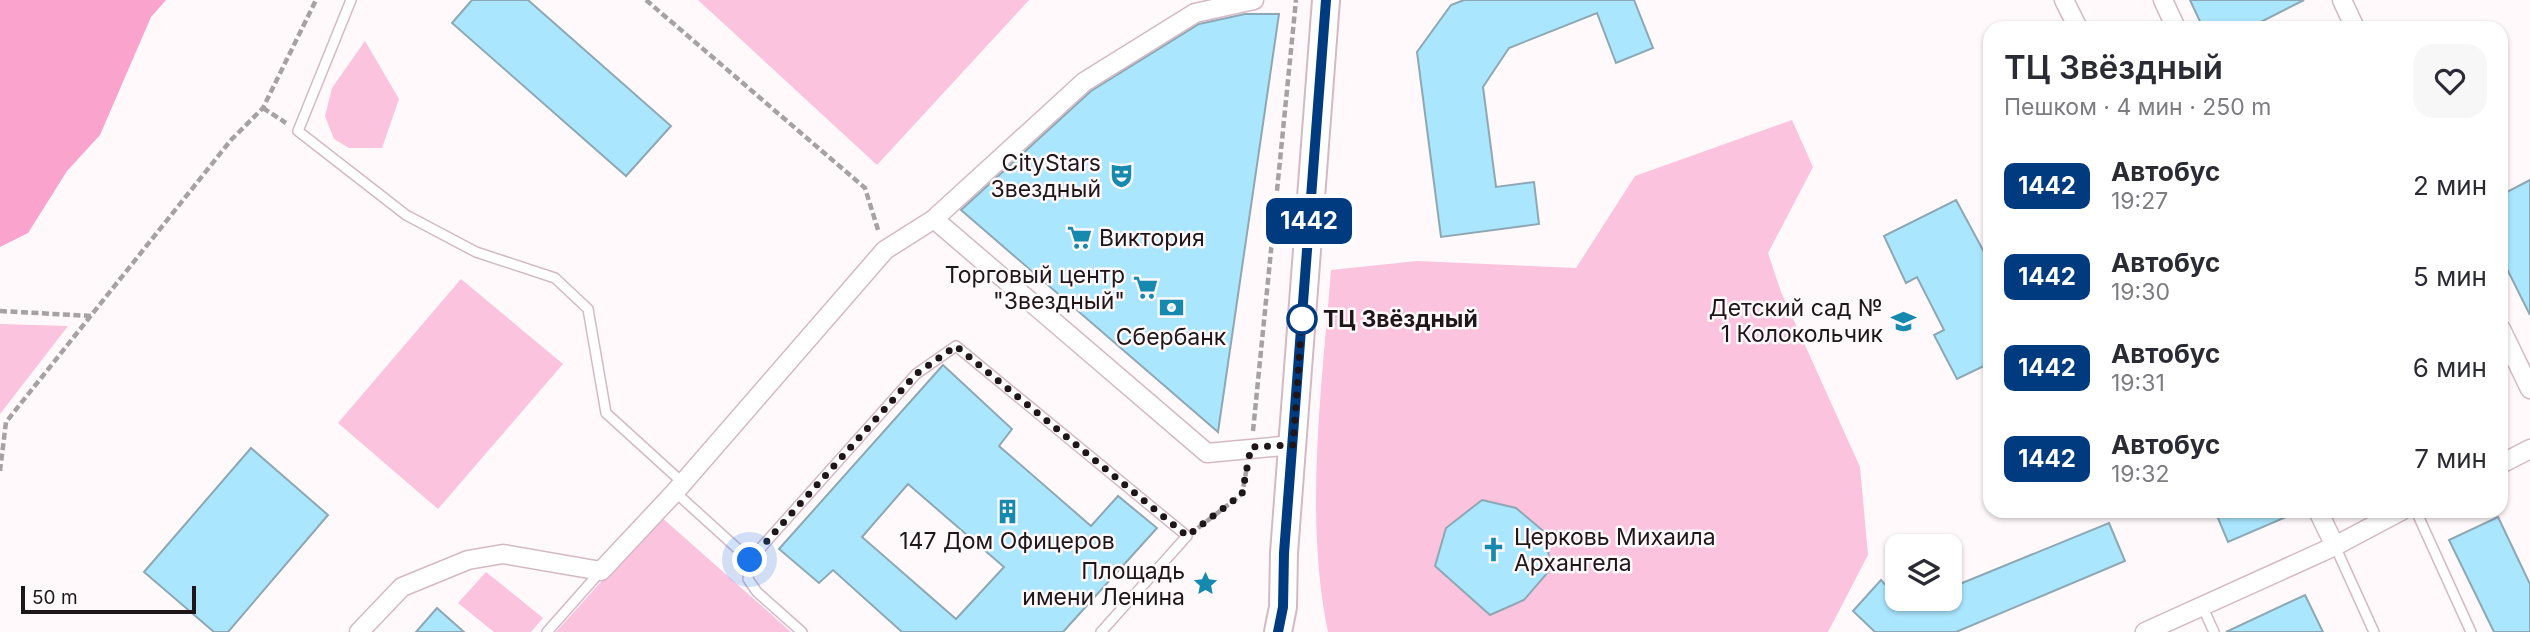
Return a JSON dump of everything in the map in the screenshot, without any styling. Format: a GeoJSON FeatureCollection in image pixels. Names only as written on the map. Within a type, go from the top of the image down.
{"type":"FeatureCollection","features":[{"type":"Feature","properties":{"kind":"street"},"geometry":{"type":"LineString","coordinates":[[359,632],[402,587],[468,560],[503,554],[601,570],[679,488],[885,250],[934,219],[1084,82],[1197,6],[1254,0]]}},
{"type":"Feature","properties":{"kind":"street"},"geometry":{"type":"LineString","coordinates":[[1284,624],[1293,445],[1326,0]]}},
{"type":"Feature","properties":{"kind":"street"},"geometry":{"type":"LineString","coordinates":[[2064,0],[2074,21]]}},
{"type":"Feature","properties":{"kind":"street"},"geometry":{"type":"LineString","coordinates":[[2163,0],[2173,21]]}},
{"type":"Feature","properties":{"kind":"street"},"geometry":{"type":"LineString","coordinates":[[2342,0],[2352,21]]}},
{"type":"Feature","properties":{"kind":"street"},"geometry":{"type":"LineString","coordinates":[[934,219],[1207,453],[1293,445]]}},
{"type":"Feature","properties":{"kind":"street"},"geometry":{"type":"LineString","coordinates":[[2508,343],[2530,389]]}},
{"type":"Feature","properties":{"kind":"street"},"geometry":{"type":"LineString","coordinates":[[2508,460],[2530,449]]}},
{"type":"Feature","properties":{"kind":"street"},"geometry":{"type":"LineString","coordinates":[[2321,518],[2335,546]]}},
{"type":"Feature","properties":{"kind":"street"},"geometry":{"type":"LineString","coordinates":[[2145,632],[2335,546],[2386,518]]}},
{"type":"Feature","properties":{"kind":"lane"},"geometry":{"type":"LineString","coordinates":[[351,0],[298,131],[406,215],[476,252],[555,278],[588,309],[606,413],[750,560]]}},
{"type":"Feature","properties":{"kind":"lane"},"geometry":{"type":"LineString","coordinates":[[802,632],[757,592],[748,579],[750,560],[916,374],[956,346],[1187,536],[1101,632]]}},
{"type":"Feature","properties":{"kind":"lane"},"geometry":{"type":"LineString","coordinates":[[2419,518],[2471,632]]}},
{"type":"Feature","properties":{"kind":"lane"},"geometry":{"type":"LineString","coordinates":[[2335,546],[2374,632]]}},
{"type":"Feature","properties":{"kind":"lane"},"geometry":{"type":"LineString","coordinates":[[547,632],[601,570]]}},
{"type":"Feature","properties":{"kind":"lane"},"geometry":{"type":"LineString","coordinates":[[2203,606],[2214,632]]}},
{"type":"Feature","properties":{"kind":"path"},"geometry":{"type":"LineString","coordinates":[[0,471],[6,422],[231,140],[263,108],[316,0]]}},
{"type":"Feature","properties":{"kind":"path"},"geometry":{"type":"LineString","coordinates":[[646,0],[865,188],[885,250]]}},
{"type":"Feature","properties":{"kind":"path"},"geometry":{"type":"LineString","coordinates":[[1187,536],[1242,494],[1251,447],[1297,0]]}},
{"type":"Feature","properties":{"kind":"path"},"geometry":{"type":"LineString","coordinates":[[263,108],[298,131]]}},
{"type":"Feature","properties":{"kind":"path"},"geometry":{"type":"LineString","coordinates":[[0,311],[92,316]]}},
{"type":"Feature","properties":{"kind":"shaded area"},"geometry":{"type":"Polygon","coordinates":[[[0,0],[166,0],[151,17],[100,135],[67,171],[28,233],[0,247],[0,0]]]}},
{"type":"Feature","properties":{"kind":"shaded area"},"geometry":{"type":"Polygon","coordinates":[[[698,0],[1029,0],[877,165],[698,0]]]}},
{"type":"Feature","properties":{"kind":"shaded area"},"geometry":{"type":"Polygon","coordinates":[[[365,41],[399,99],[382,148],[349,148],[334,139],[325,116],[332,88],[365,41]]]}},
{"type":"Feature","properties":{"kind":"shaded area"},"geometry":{"type":"Polygon","coordinates":[[[1792,120],[1813,167],[1768,253],[1781,292],[1860,467],[1868,555],[1828,632],[1328,632],[1321,588],[1316,498],[1320,405],[1331,270],[1417,261],[1576,268],[1635,176],[1792,120]]]}},
{"type":"Feature","properties":{"kind":"shaded area"},"geometry":{"type":"Polygon","coordinates":[[[461,279],[563,364],[438,509],[338,423],[461,279]]]}},
{"type":"Feature","properties":{"kind":"shaded area"},"geometry":{"type":"Polygon","coordinates":[[[0,324],[68,326],[0,414],[0,324]]]}},
{"type":"Feature","properties":{"kind":"shaded area"},"geometry":{"type":"Polygon","coordinates":[[[660,516],[791,632],[556,632],[660,516]]]}},
{"type":"Feature","properties":{"kind":"shaded area"},"geometry":{"type":"Polygon","coordinates":[[[486,572],[543,618],[531,632],[494,632],[458,603],[486,572]]]}},
{"type":"Feature","properties":{"kind":"building"},"geometry":{"type":"Polygon","coordinates":[[[472,0],[528,0],[671,126],[626,176],[452,23],[472,0]]]}},
{"type":"Feature","properties":{"kind":"building"},"geometry":{"type":"Polygon","coordinates":[[[1464,0],[1634,0],[1653,48],[1616,63],[1597,13],[1509,48],[1483,87],[1496,187],[1534,182],[1539,224],[1441,237],[1417,52],[1451,5],[1464,0]]]}},
{"type":"Feature","properties":{"kind":"building"},"geometry":{"type":"Polygon","coordinates":[[[2190,0],[2304,0],[2263,21],[2200,21],[2190,0]]]}},
{"type":"Feature","properties":{"kind":"building","name":"Торговый центр \"Звездный\""},"geometry":{"type":"Polygon","coordinates":[[[1245,14],[1279,14],[1218,432],[961,210],[1091,91],[1199,24],[1245,14]]]}},
{"type":"Feature","properties":{"kind":"building"},"geometry":{"type":"Polygon","coordinates":[[[2530,180],[2530,315],[2508,271],[2508,191],[2530,180]]]}},
{"type":"Feature","properties":{"kind":"building"},"geometry":{"type":"Polygon","coordinates":[[[1956,200],[1983,250],[1983,366],[1957,379],[1934,335],[1944,330],[1917,277],[1906,283],[1884,236],[1956,200]]]}},
{"type":"Feature","properties":{"kind":"building","name":"147 Дом Офицеров"},"geometry":{"type":"Polygon","coordinates":[[[943,365],[1012,429],[999,446],[1091,526],[1118,496],[1157,528],[1063,632],[902,632],[833,570],[819,583],[779,549],[943,365]],[[908,484],[862,537],[956,619],[1004,567],[908,484]]]}},
{"type":"Feature","properties":{"kind":"building"},"geometry":{"type":"Polygon","coordinates":[[[251,448],[328,515],[228,632],[214,632],[144,572],[251,448]]]}},
{"type":"Feature","properties":{"kind":"building","name":"Церковь Михаила Архангела"},"geometry":{"type":"Polygon","coordinates":[[[1482,500],[1516,508],[1548,535],[1549,571],[1524,600],[1490,615],[1435,566],[1446,528],[1482,500]]]}},
{"type":"Feature","properties":{"kind":"building"},"geometry":{"type":"Polygon","coordinates":[[[2218,518],[2284,518],[2228,542],[2218,518]]]}},
{"type":"Feature","properties":{"kind":"building"},"geometry":{"type":"Polygon","coordinates":[[[2498,518],[2530,584],[2530,632],[2494,632],[2449,540],[2498,518]]]}},
{"type":"Feature","properties":{"kind":"building"},"geometry":{"type":"Polygon","coordinates":[[[2109,523],[2125,561],[1956,632],[1875,632],[1853,611],[1881,580],[1885,584],[1885,611],[1962,611],[1962,583],[2109,523]]]}},
{"type":"Feature","properties":{"kind":"building"},"geometry":{"type":"Polygon","coordinates":[[[2305,595],[2323,632],[2226,632],[2305,595]]]}},
{"type":"Feature","properties":{"kind":"building"},"geometry":{"type":"Polygon","coordinates":[[[437,608],[464,632],[416,632],[437,608]]]}},
{"type":"Feature","properties":{"kind":"bus line","name":"1442"},"geometry":{"type":"LineString","coordinates":[[1278,632],[1283,607],[1284,553],[1326,0]]}},
{"type":"Feature","properties":{"kind":"place","name":"CityStars Звездный"},"geometry":{"type":"Point","coordinates":[1121,176]}},
{"type":"Feature","properties":{"kind":"place","name":"Виктория"},"geometry":{"type":"Point","coordinates":[1079,238]}},
{"type":"Feature","properties":{"kind":"place","name":"Торговый центр \"Звездный\""},"geometry":{"type":"Point","coordinates":[1145,288]}},
{"type":"Feature","properties":{"kind":"place","name":"Сбербанк"},"geometry":{"type":"Point","coordinates":[1171,307]}},
{"type":"Feature","properties":{"kind":"place","name":"ТЦ Звёздный"},"geometry":{"type":"Point","coordinates":[1302,319]}},
{"type":"Feature","properties":{"kind":"place","name":"Детский сад № 1 Колокольчик"},"geometry":{"type":"Point","coordinates":[1903,321]}},
{"type":"Feature","properties":{"kind":"place","name":"147 Дом Офицеров"},"geometry":{"type":"Point","coordinates":[1007,511]}},
{"type":"Feature","properties":{"kind":"place","name":"Церковь Михаила Архангела"},"geometry":{"type":"Point","coordinates":[1494,550]}},
{"type":"Feature","properties":{"kind":"place","name":"Площадь имени Ленина"},"geometry":{"type":"Point","coordinates":[1205,584]}},
{"type":"Feature","properties":{"kind":"route"},"geometry":{"type":"LineString","coordinates":[[750,560],[916,374],[956,346],[1187,536],[1242,494],[1251,447],[1293,445],[1302,319]]}}]}
